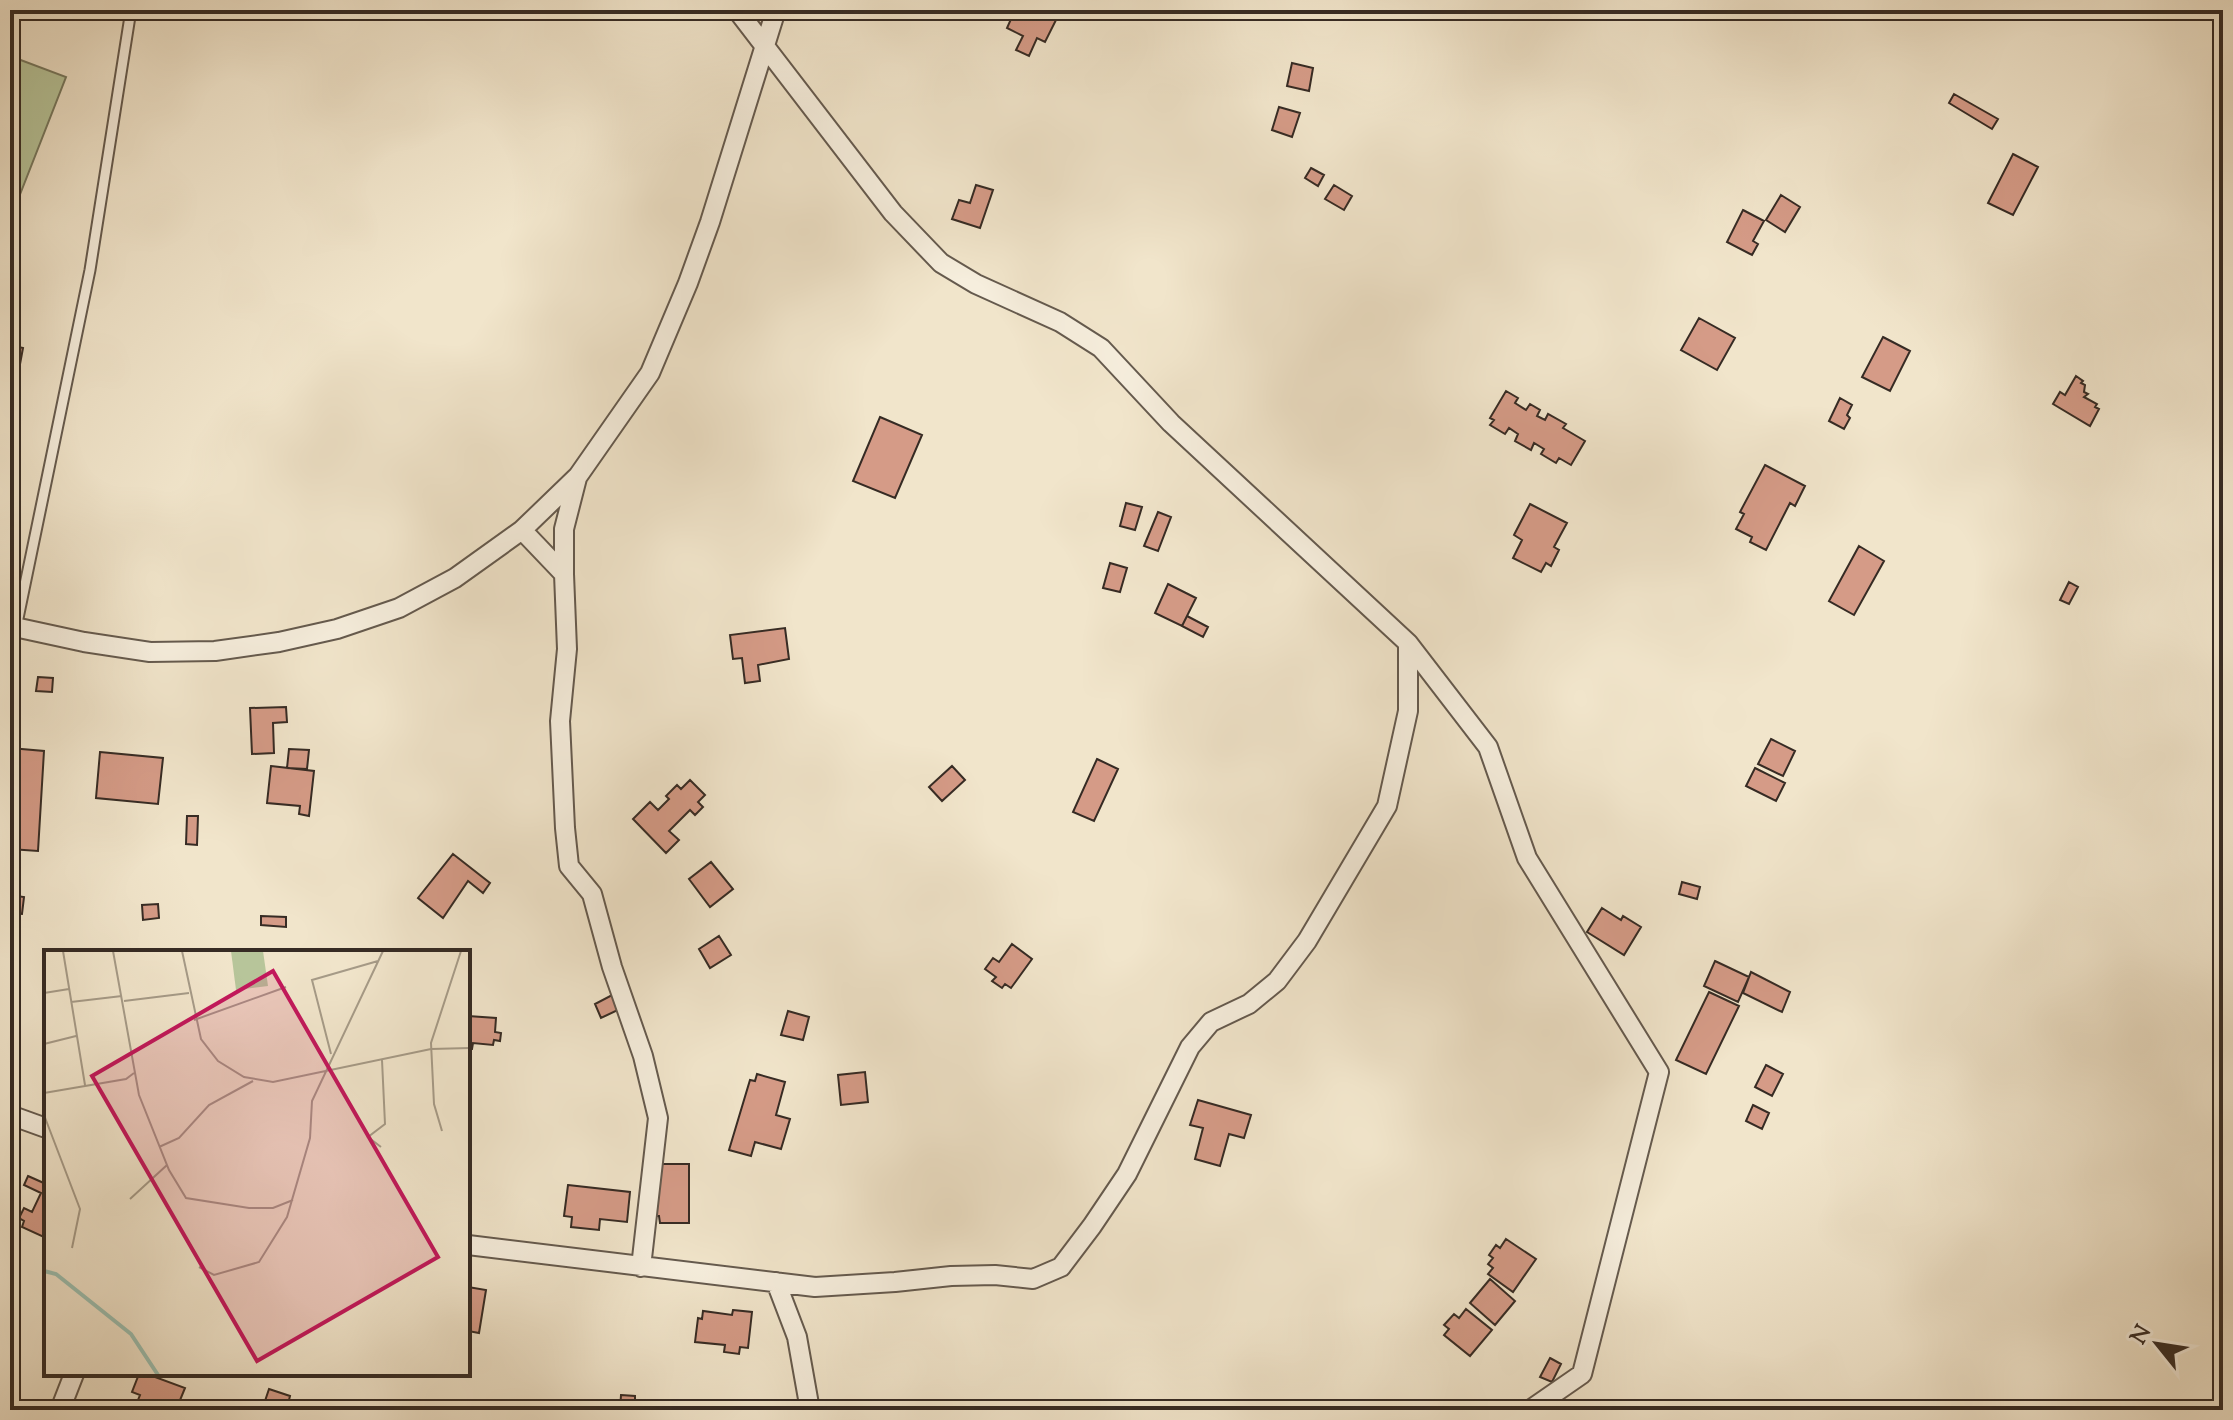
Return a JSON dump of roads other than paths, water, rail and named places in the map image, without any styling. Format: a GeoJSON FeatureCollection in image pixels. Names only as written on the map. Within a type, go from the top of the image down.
{"type":"FeatureCollection","features":[{"type":"Feature","properties":{"kind":"street"},"geometry":{"type":"LineString","coordinates":[[737,10],[893,213],[941,263],[976,284],[1060,322],[1101,348],[1171,423],[1408,643],[1488,747],[1527,858],[1659,1072],[1582,1374],[1530,1410]]}},
{"type":"Feature","properties":{"kind":"street"},"geometry":{"type":"LineString","coordinates":[[13,627],[150,652],[215,651],[279,642],[337,629],[399,608],[455,578],[522,530],[578,476],[650,373],[710,222],[776,10]]}},
{"type":"Feature","properties":{"kind":"street"},"geometry":{"type":"LineString","coordinates":[[578,476],[564,529],[567,649],[560,721],[565,828],[569,866],[592,894],[612,967],[643,1056],[658,1118],[641,1267]]}},
{"type":"Feature","properties":{"kind":"street"},"geometry":{"type":"LineString","coordinates":[[522,530],[564,574]]}},
{"type":"Feature","properties":{"kind":"street"},"geometry":{"type":"LineString","coordinates":[[470,1245],[815,1287],[951,1276],[995,1275],[1033,1279],[1061,1267],[1127,1174],[1190,1047],[1211,1022],[1249,1004],[1277,981],[1307,941],[1387,806],[1408,711],[1408,643]]}},
{"type":"Feature","properties":{"kind":"street"},"geometry":{"type":"LineString","coordinates":[[10,1115],[44,1127]]}},
{"type":"Feature","properties":{"kind":"street"},"geometry":{"type":"LineString","coordinates":[[776,1282],[797,1337],[810,1410]]}},
{"type":"Feature","properties":{"kind":"street"},"geometry":{"type":"LineString","coordinates":[[60,1410],[73,1376]]}},
{"type":"Feature","properties":{"kind":"lane"},"geometry":{"type":"LineString","coordinates":[[13,627],[90,270],[131,10]]}}]}
